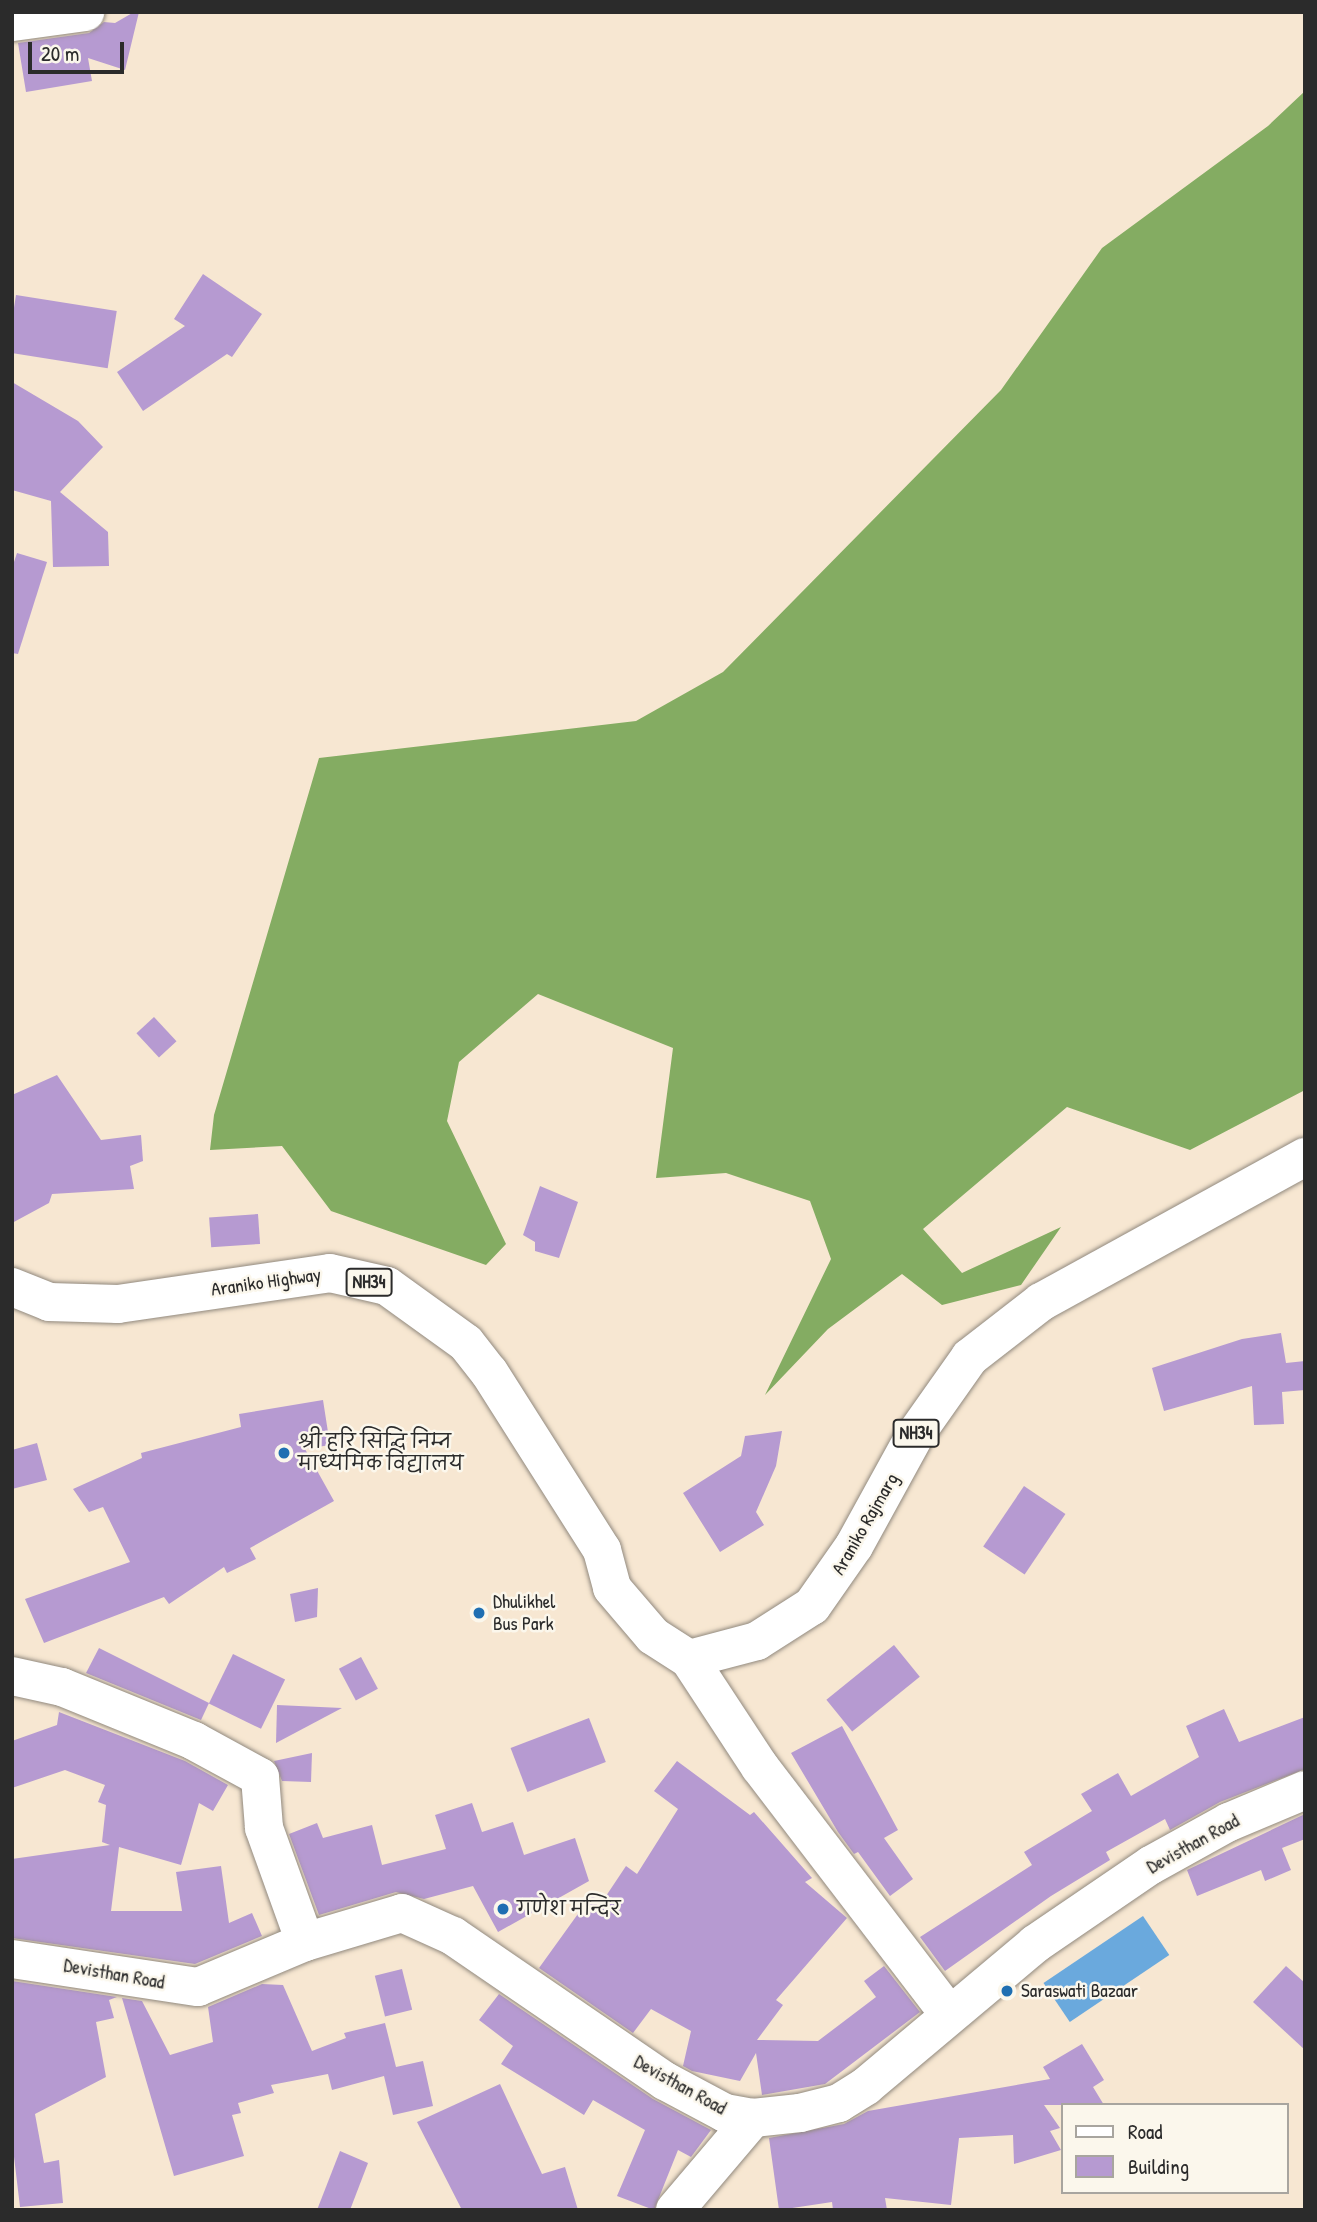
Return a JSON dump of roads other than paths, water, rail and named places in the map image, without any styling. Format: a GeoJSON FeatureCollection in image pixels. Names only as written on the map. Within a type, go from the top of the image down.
{"type":"FeatureCollection","features":[{"type":"Feature","properties":{"kind":"main road"},"geometry":{"type":"LineString","coordinates":[[12,22],[85,12]]}},
{"type":"Feature","properties":{"kind":"main road","name":"Araniko Rajmarg"},"geometry":{"type":"LineString","coordinates":[[689,1659],[757,1641],[812,1606],[854,1546],[915,1435],[970,1357],[1041,1302],[1305,1157]]}},
{"type":"Feature","properties":{"kind":"main road","name":"Araniko Highway"},"geometry":{"type":"LineString","coordinates":[[12,1287],[49,1302],[118,1304],[330,1273],[387,1286],[466,1343],[489,1372],[602,1550],[612,1588],[634,1618],[689,1659]]}},
{"type":"Feature","properties":{"kind":"main road"},"geometry":{"type":"LineString","coordinates":[[689,1659],[760,1767],[949,2014]]}},
{"type":"Feature","properties":{"kind":"main road"},"geometry":{"type":"LineString","coordinates":[[12,1676],[62,1686],[194,1741],[260,1777],[264,1828],[305,1942]]}},
{"type":"Feature","properties":{"kind":"main road","name":"Devisthan Road"},"geometry":{"type":"LineString","coordinates":[[12,1959],[198,1987],[305,1942],[402,1913],[453,1936],[665,2081],[725,2113],[753,2118],[839,2103],[1035,1944],[1150,1865],[1229,1822],[1305,1790]]}},
{"type":"Feature","properties":{"kind":"main road"},"geometry":{"type":"LineString","coordinates":[[675,2210],[753,2118]]}},
{"type":"Feature","properties":{"kind":"water"},"geometry":{"type":"Polygon","coordinates":[[[1143,1916],[1169,1955],[1070,2022],[1044,1983],[1143,1916]]]}},
{"type":"Feature","properties":{"kind":"place","name":"श्री हरि सिद्धि निम्न माध्यमिक विद्यालय"},"geometry":{"type":"Point","coordinates":[284,1453]}},
{"type":"Feature","properties":{"kind":"place","name":"Dhulikhel Bus Park"},"geometry":{"type":"Point","coordinates":[479,1613]}},
{"type":"Feature","properties":{"kind":"place","name":"गणेश मन्दिर"},"geometry":{"type":"Point","coordinates":[503,1909]}},
{"type":"Feature","properties":{"kind":"place","name":"Saraswati Bazaar"},"geometry":{"type":"Point","coordinates":[1007,1991]}}]}
